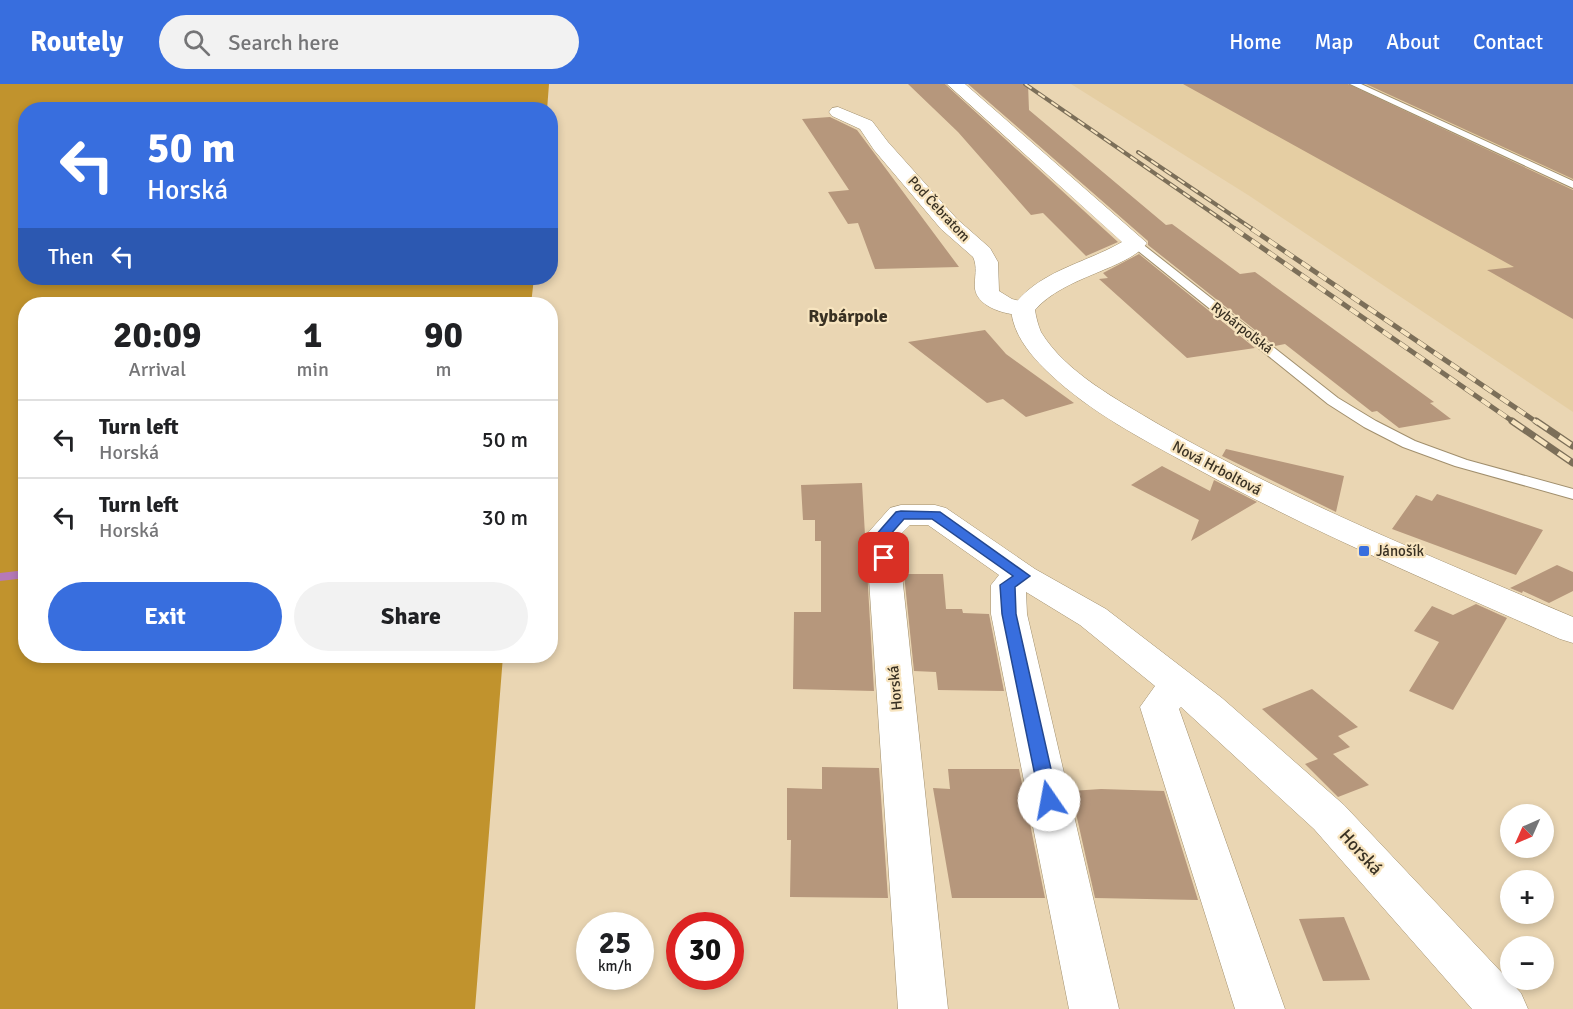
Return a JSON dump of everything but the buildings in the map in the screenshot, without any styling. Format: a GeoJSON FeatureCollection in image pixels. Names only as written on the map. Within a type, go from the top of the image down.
{"type":"FeatureCollection","features":[{"type":"Feature","properties":{"kind":"street","name":"Rybárpoľská"},"geometry":{"type":"LineString","coordinates":[[955,84],[1136,243]]}},
{"type":"Feature","properties":{"kind":"street","name":"Pod Čebratom"},"geometry":{"type":"LineString","coordinates":[[838,112],[866,125],[881,146],[949,224],[982,253],[987,262],[987,292],[992,298],[1003,304],[1023,309]]}},
{"type":"Feature","properties":{"kind":"street"},"geometry":{"type":"LineString","coordinates":[[1023,309],[1041,289],[1056,280],[1104,262],[1136,243]]}},
{"type":"Feature","properties":{"kind":"street","name":"Nová Hrboltová"},"geometry":{"type":"LineString","coordinates":[[1023,309],[1028,330],[1042,351],[1079,383],[1142,427],[1289,506],[1573,631]]}},
{"type":"Feature","properties":{"kind":"street","name":"Horská"},"geometry":{"type":"LineString","coordinates":[[923,1009],[882,536],[901,515],[935,515],[1023,576],[1092,617],[1208,708],[1329,817],[1503,1009]]}},
{"type":"Feature","properties":{"kind":"street"},"geometry":{"type":"LineString","coordinates":[[1023,576],[1008,585],[1009,614],[1094,1009]]}},
{"type":"Feature","properties":{"kind":"street"},"geometry":{"type":"LineString","coordinates":[[1178,686],[1159,707],[1260,1009]]}},
{"type":"Feature","properties":{"kind":"lane"},"geometry":{"type":"LineString","coordinates":[[1353,84],[1573,185]]}},
{"type":"Feature","properties":{"kind":"lane","name":"Rybárpoľská"},"geometry":{"type":"LineString","coordinates":[[1136,243],[1334,400],[1370,424],[1409,444],[1461,463],[1573,494]]}},
{"type":"Feature","properties":{"kind":"shaded area"},"geometry":{"type":"Polygon","coordinates":[[[0,84],[549,84],[548,102],[18,102],[18,285],[533,285],[532,297],[18,297],[18,663],[502,663],[475,1009],[0,1009],[0,84]]]}},
{"type":"Feature","properties":{"kind":"shaded area"},"geometry":{"type":"Polygon","coordinates":[[[1071,84],[1573,84],[1573,412],[1248,195],[1071,84]]]}},
{"type":"Feature","properties":{"kind":"waterway"},"geometry":{"type":"LineString","coordinates":[[0,577],[18,575]]}},
{"type":"Feature","properties":{"kind":"railway"},"geometry":{"type":"LineString","coordinates":[[1025,84],[1237,230]]}},
{"type":"Feature","properties":{"kind":"railway"},"geometry":{"type":"LineString","coordinates":[[1138,152],[1254,230]]}},
{"type":"Feature","properties":{"kind":"railway"},"geometry":{"type":"LineString","coordinates":[[1235,229],[1515,423]]}},
{"type":"Feature","properties":{"kind":"railway"},"geometry":{"type":"LineString","coordinates":[[1252,229],[1538,423]]}},
{"type":"Feature","properties":{"kind":"railway"},"geometry":{"type":"LineString","coordinates":[[1512,421],[1573,463]]}},
{"type":"Feature","properties":{"kind":"railway"},"geometry":{"type":"LineString","coordinates":[[1536,421],[1573,446]]}},
{"type":"Feature","properties":{"kind":"place","name":"Jánošík"},"geometry":{"type":"Point","coordinates":[1364,551]}},
{"type":"Feature","properties":{"kind":"district","name":"Rybárpole"},"geometry":{"type":"Point","coordinates":[848,316]}},
{"type":"Feature","properties":{"kind":"route"},"geometry":{"type":"LineString","coordinates":[[884,558],[882,536],[901,515],[935,515],[1023,576],[1008,585],[1009,614],[1049,800]]}}]}
